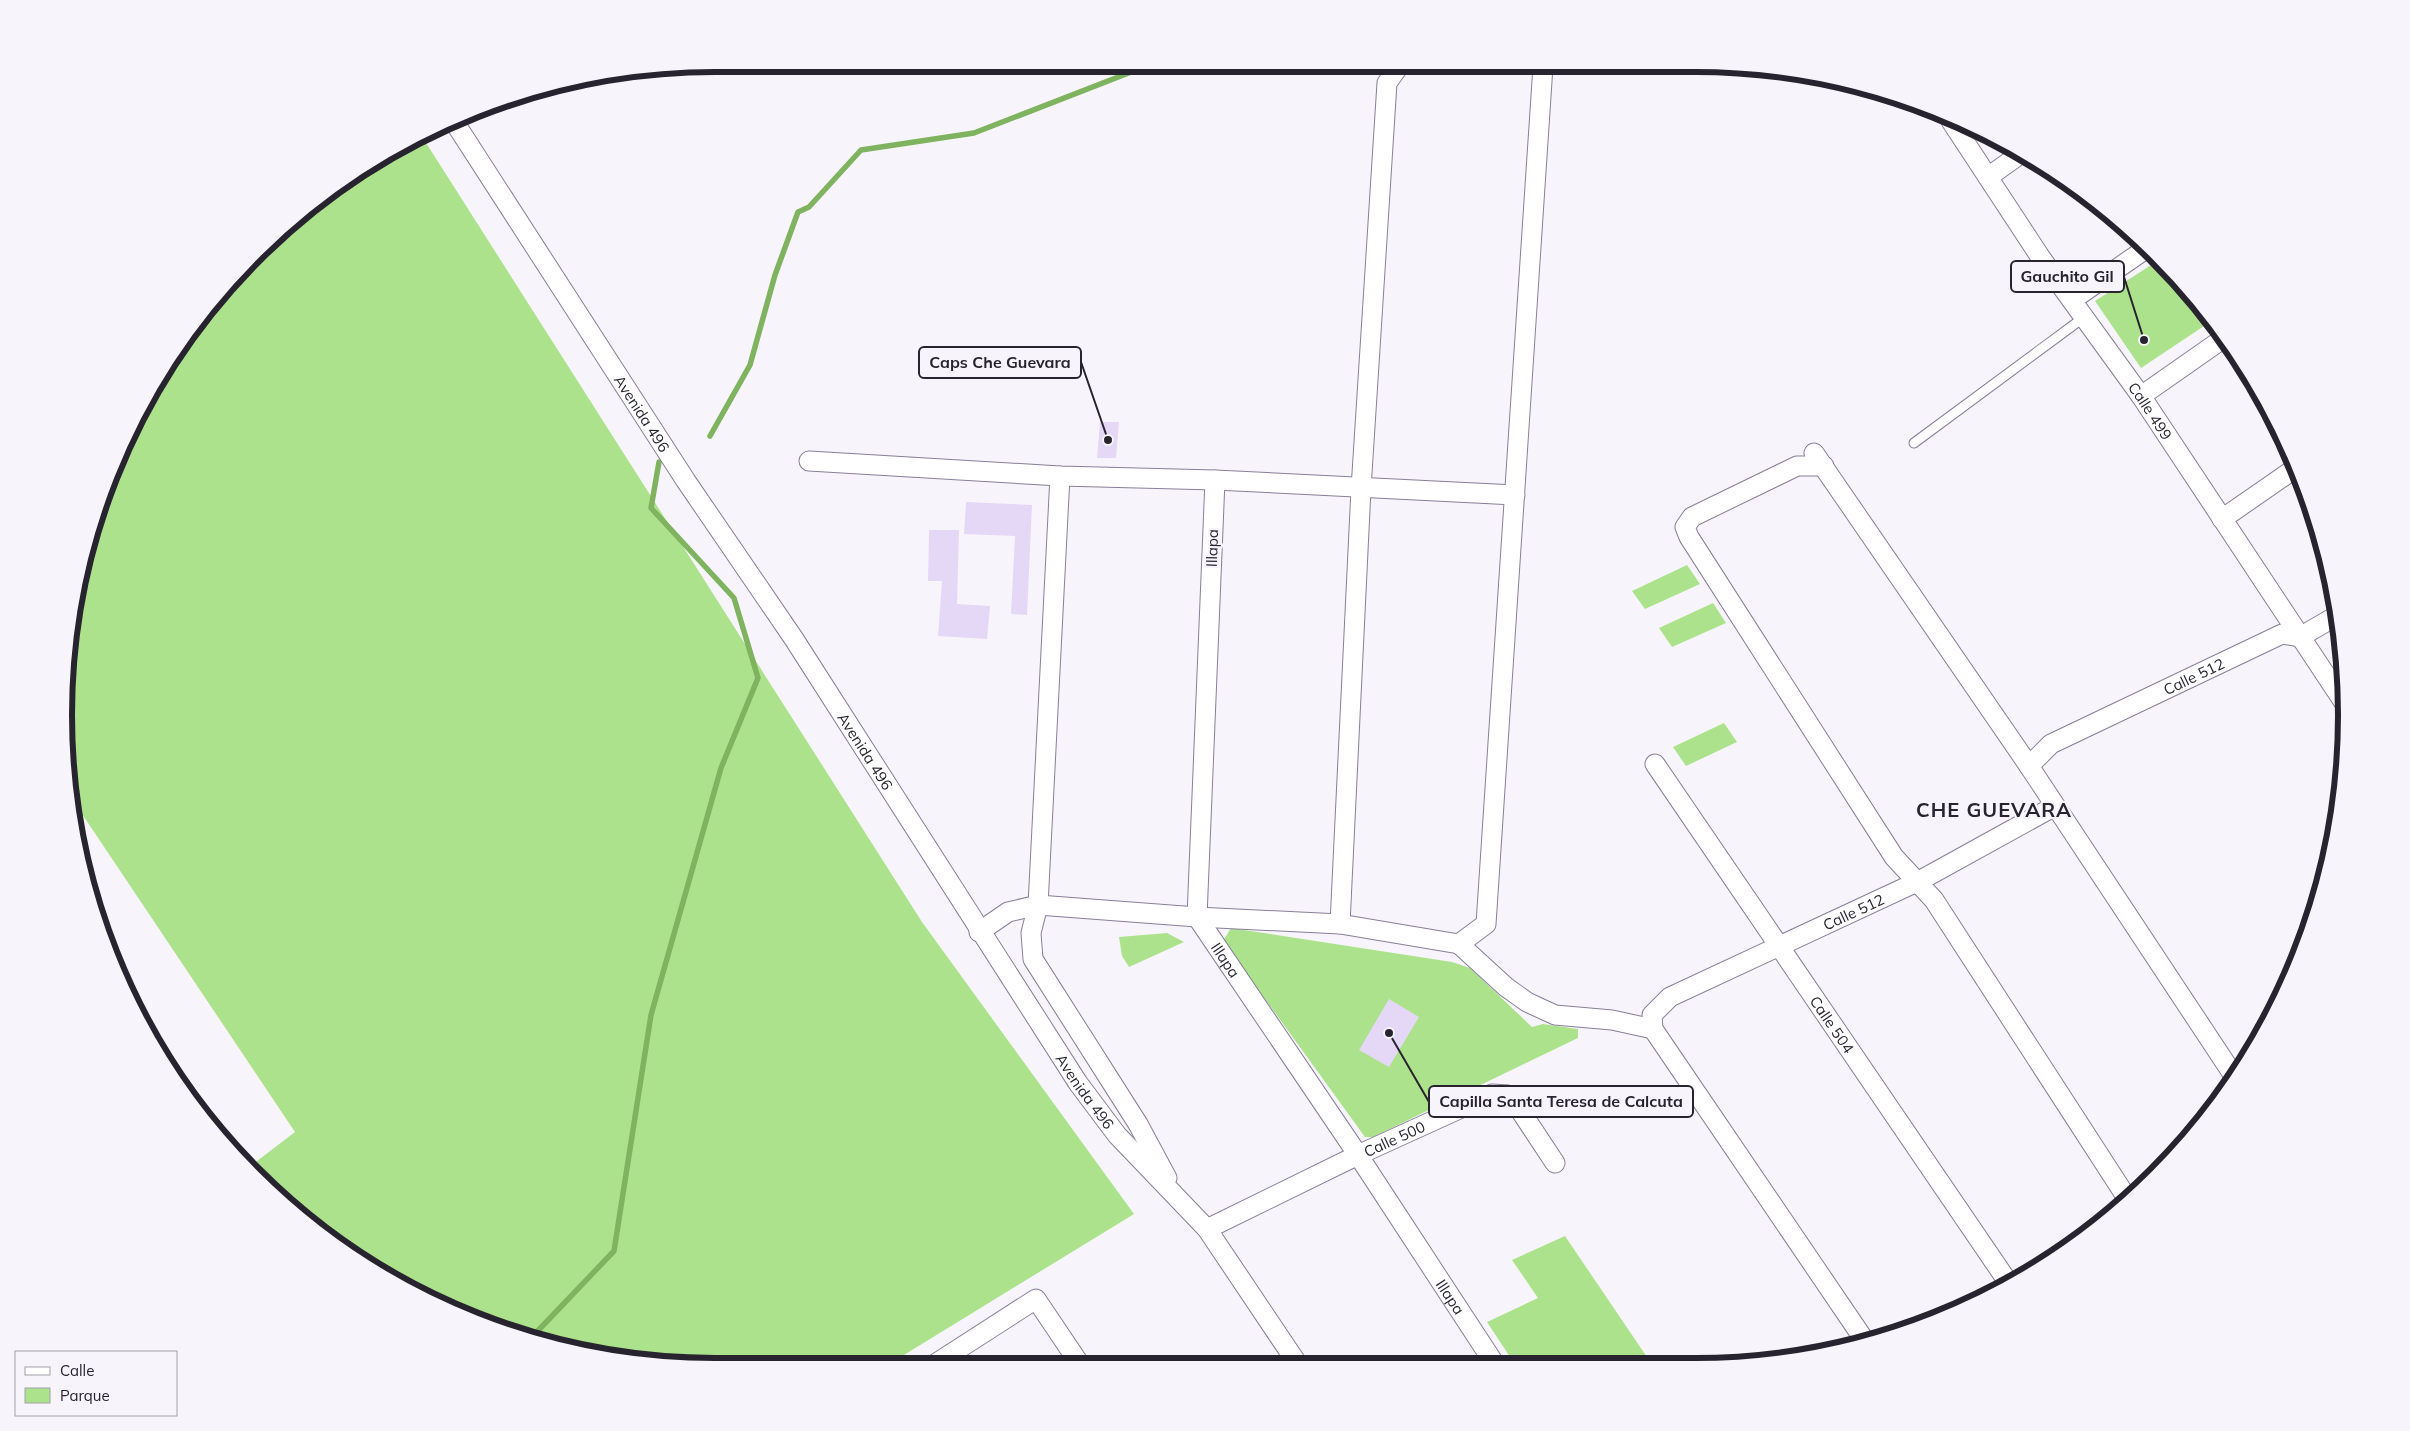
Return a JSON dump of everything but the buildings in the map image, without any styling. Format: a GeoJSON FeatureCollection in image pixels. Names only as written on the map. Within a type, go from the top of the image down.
{"type":"FeatureCollection","features":[{"type":"Feature","properties":{"kind":"street"},"geometry":{"type":"LineString","coordinates":[[1340,924],[1361,489],[1387,83],[1395,72]]}},
{"type":"Feature","properties":{"kind":"street"},"geometry":{"type":"LineString","coordinates":[[1459,944],[1486,924],[1544,72]]}},
{"type":"Feature","properties":{"kind":"street","name":"Avenida 496"},"geometry":{"type":"LineString","coordinates":[[457,127],[657,437],[794,639],[980,932],[1078,1082],[1117,1135],[1207,1229],[1294,1358]]}},
{"type":"Feature","properties":{"kind":"street","name":"Calle 499"},"geometry":{"type":"LineString","coordinates":[[1956,128],[2041,258],[2142,396],[2337,692]]}},
{"type":"Feature","properties":{"kind":"street"},"geometry":{"type":"LineString","coordinates":[[1988,177],[2015,158]]}},
{"type":"Feature","properties":{"kind":"street"},"geometry":{"type":"LineString","coordinates":[[2072,300],[2140,253]]}},
{"type":"Feature","properties":{"kind":"street"},"geometry":{"type":"LineString","coordinates":[[2142,396],[2218,342]]}},
{"type":"Feature","properties":{"kind":"street"},"geometry":{"type":"LineString","coordinates":[[2124,1193],[1934,900],[1894,857],[1694,546],[1685,527],[1692,516],[1797,466],[1819,460],[2029,766],[2231,1070]]}},
{"type":"Feature","properties":{"kind":"street"},"geometry":{"type":"LineString","coordinates":[[809,461],[1060,476],[1215,480],[1361,489],[1515,495]]}},
{"type":"Feature","properties":{"kind":"street"},"geometry":{"type":"LineString","coordinates":[[2222,519],[2290,472]]}},
{"type":"Feature","properties":{"kind":"street"},"geometry":{"type":"LineString","coordinates":[[1060,476],[1038,905],[1030,933],[1033,959],[1138,1124],[1177,1198]]}},
{"type":"Feature","properties":{"kind":"street","name":"Illapa"},"geometry":{"type":"LineString","coordinates":[[1215,480],[1197,917],[1358,1154],[1491,1358]]}},
{"type":"Feature","properties":{"kind":"street"},"geometry":{"type":"LineString","coordinates":[[2300,637],[2330,620]]}},
{"type":"Feature","properties":{"kind":"street","name":"Calle 512"},"geometry":{"type":"LineString","coordinates":[[2029,766],[2051,744],[2282,634],[2300,637]]}},
{"type":"Feature","properties":{"kind":"street","name":"Calle 504"},"geometry":{"type":"LineString","coordinates":[[1655,764],[2005,1278]]}},
{"type":"Feature","properties":{"kind":"street","name":"Calle 512"},"geometry":{"type":"LineString","coordinates":[[1653,1022],[1670,998],[1918,881],[2055,806]]}},
{"type":"Feature","properties":{"kind":"street"},"geometry":{"type":"LineString","coordinates":[[980,932],[1008,912],[1038,905],[1197,917],[1340,924],[1459,944],[1506,987],[1527,1002],[1555,1015],[1653,1022],[1862,1337]]}},
{"type":"Feature","properties":{"kind":"street","name":"Calle 500"},"geometry":{"type":"LineString","coordinates":[[1207,1229],[1358,1154],[1492,1094],[1508,1095],[1514,1101],[1555,1163]]}},
{"type":"Feature","properties":{"kind":"street"},"geometry":{"type":"LineString","coordinates":[[944,1358],[1036,1299],[1076,1358]]}},
{"type":"Feature","properties":{"kind":"lane"},"geometry":{"type":"LineString","coordinates":[[1914,444],[2084,318]]}},
{"type":"Feature","properties":{"kind":"green space"},"geometry":{"type":"Polygon","coordinates":[[[425,142],[922,922],[1134,1214],[899,1358],[716,1358],[673,1357],[632,1353],[549,1337],[469,1310],[394,1272],[358,1250],[324,1226],[254,1163],[295,1132],[80,811],[74,758],[72,716],[78,632],[94,549],[121,469],[159,394],[205,324],[261,261],[324,205],[358,181],[425,142]]]}},
{"type":"Feature","properties":{"kind":"green space"},"geometry":{"type":"Polygon","coordinates":[[[2152,264],[2206,325],[2141,368],[2095,301],[2152,264]]]}},
{"type":"Feature","properties":{"kind":"green space"},"geometry":{"type":"Polygon","coordinates":[[[1687,565],[1700,584],[1645,609],[1632,591],[1687,565]]]}},
{"type":"Feature","properties":{"kind":"green space"},"geometry":{"type":"Polygon","coordinates":[[[1713,603],[1726,623],[1672,647],[1659,628],[1713,603]]]}},
{"type":"Feature","properties":{"kind":"green space"},"geometry":{"type":"Polygon","coordinates":[[[1724,723],[1737,742],[1686,766],[1673,747],[1724,723]]]}},
{"type":"Feature","properties":{"kind":"green space"},"geometry":{"type":"Polygon","coordinates":[[[1231,928],[1452,962],[1470,968],[1532,1027],[1543,1024],[1578,1029],[1578,1038],[1373,1137],[1365,1137],[1223,941],[1231,928]]]}},
{"type":"Feature","properties":{"kind":"green space"},"geometry":{"type":"Polygon","coordinates":[[[1167,933],[1184,942],[1129,967],[1122,956],[1119,937],[1167,933]]]}},
{"type":"Feature","properties":{"kind":"green space"},"geometry":{"type":"Polygon","coordinates":[[[1565,1236],[1648,1358],[1511,1358],[1487,1322],[1538,1298],[1512,1260],[1565,1236]]]}},
{"type":"Feature","properties":{"kind":"waterway"},"geometry":{"type":"LineString","coordinates":[[710,436],[750,365],[775,275],[798,212],[809,207],[861,150],[974,133],[1131,72]]}},
{"type":"Feature","properties":{"kind":"waterway"},"geometry":{"type":"LineString","coordinates":[[536,1333],[614,1251],[651,1015],[721,768],[758,678],[734,598],[651,508],[659,462]]}},
{"type":"Feature","properties":{"kind":"place","name":"Gauchito Gil"},"geometry":{"type":"Point","coordinates":[2144,340]}},
{"type":"Feature","properties":{"kind":"place","name":"Caps Che Guevara"},"geometry":{"type":"Point","coordinates":[1108,440]}},
{"type":"Feature","properties":{"kind":"place","name":"Capilla Santa Teresa de Calcuta"},"geometry":{"type":"Point","coordinates":[1389,1033]}},
{"type":"Feature","properties":{"kind":"district","name":"CHE GUEVARA"},"geometry":{"type":"Point","coordinates":[1994,809]}}]}
